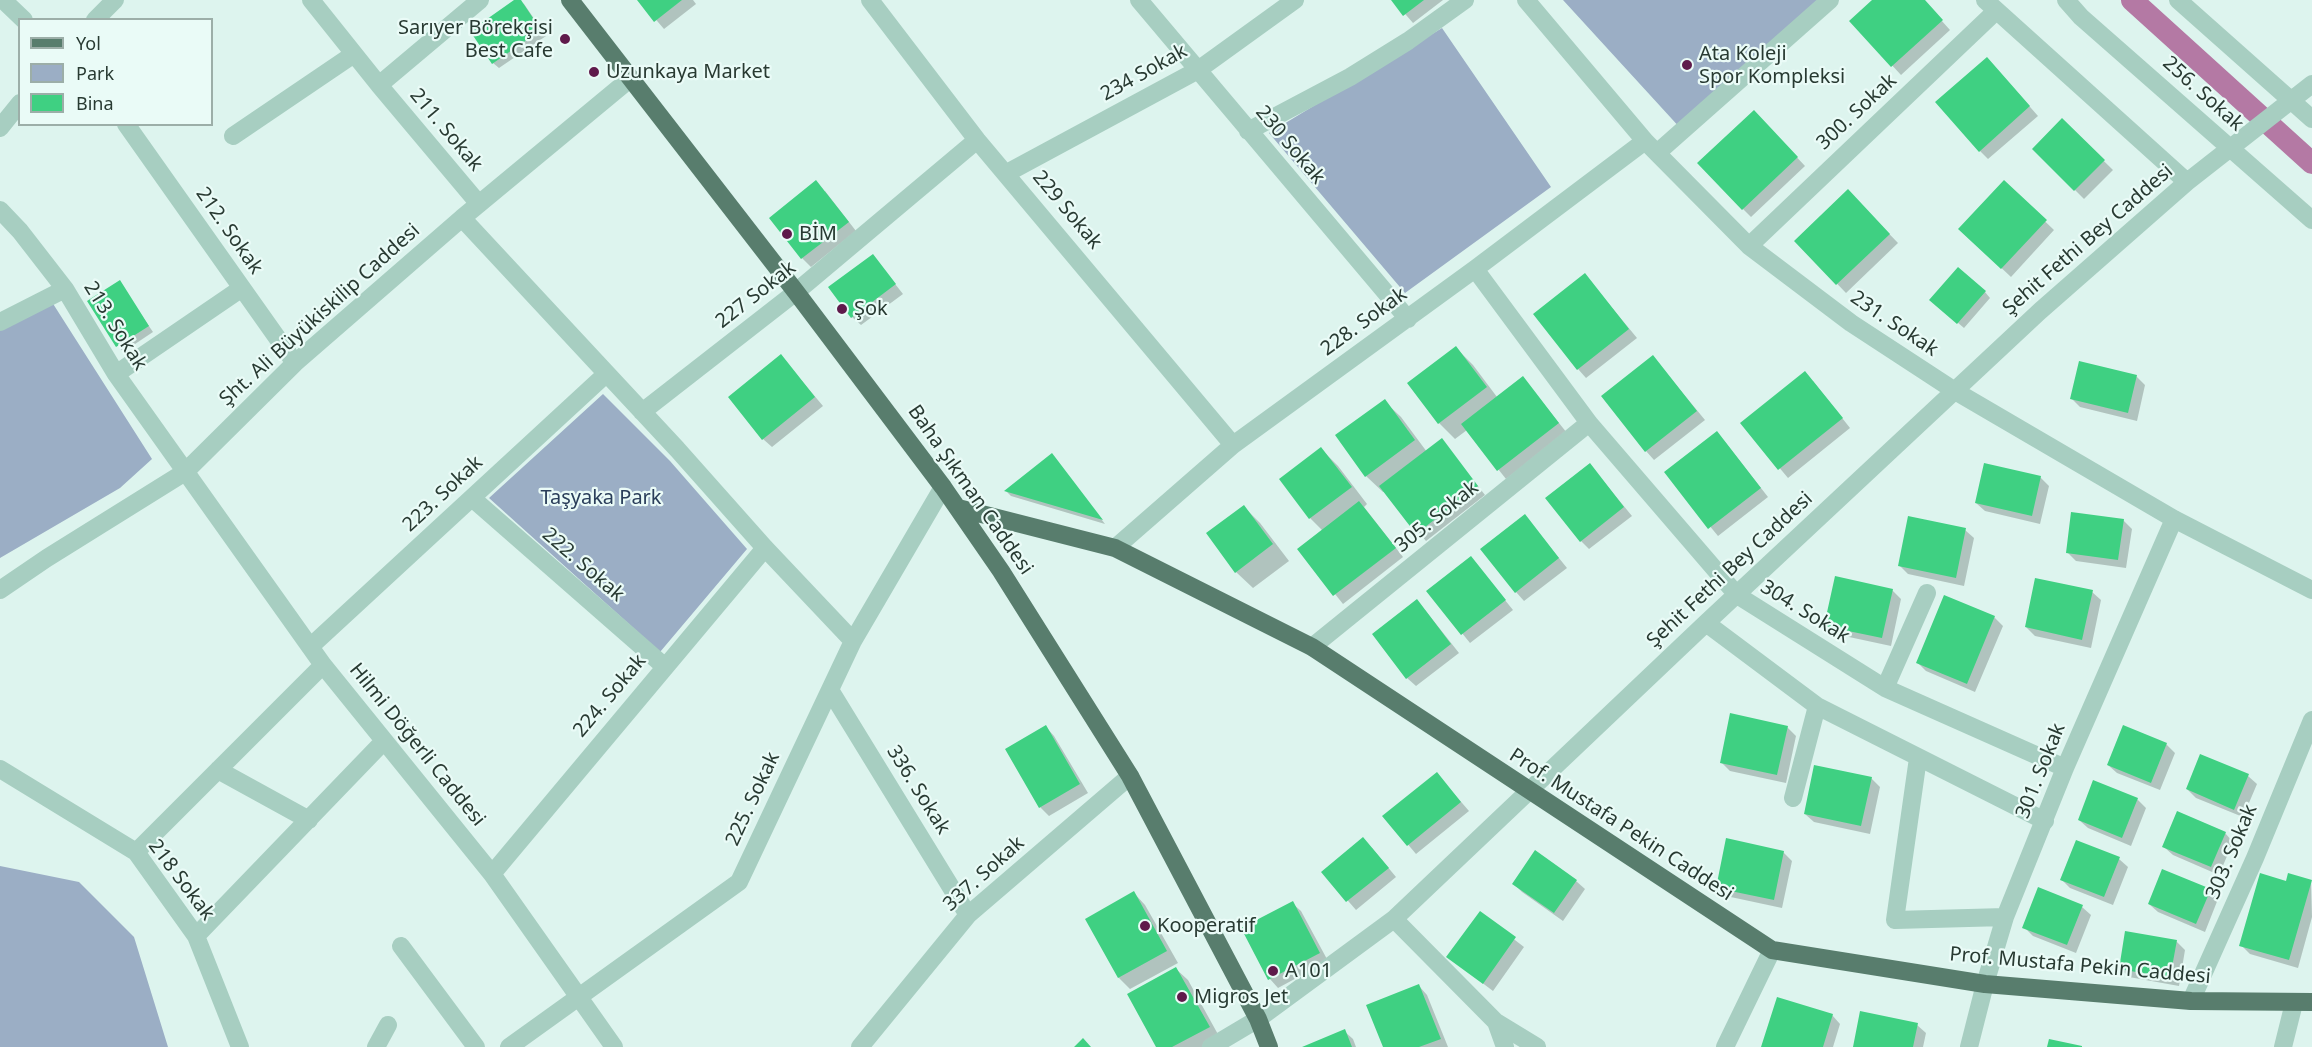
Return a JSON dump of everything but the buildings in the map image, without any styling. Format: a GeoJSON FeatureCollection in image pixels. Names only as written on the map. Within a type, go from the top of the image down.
{"type":"FeatureCollection","features":[{"type":"Feature","properties":{"kind":"main road","name":"Baha Şıkman Caddesi"},"geometry":{"type":"LineString","coordinates":[[570,0],[943,486],[1001,571],[1130,776],[1258,1019],[1269,1047]]}},
{"type":"Feature","properties":{"kind":"main road","name":"Prof. Mustafa Pekin Caddesi"},"geometry":{"type":"LineString","coordinates":[[958,508],[1115,548],[1312,647],[1527,791],[1772,950],[1985,984],[2192,1001],[2303,1003]]}},
{"type":"Feature","properties":{"kind":"street"},"geometry":{"type":"LineString","coordinates":[[3,0],[22,18]]}},
{"type":"Feature","properties":{"kind":"street"},"geometry":{"type":"LineString","coordinates":[[97,18],[115,0]]}},
{"type":"Feature","properties":{"kind":"street","name":"211. Sokak"},"geometry":{"type":"LineString","coordinates":[[311,0],[479,204]]}},
{"type":"Feature","properties":{"kind":"street"},"geometry":{"type":"LineString","coordinates":[[379,85],[480,0]]}},
{"type":"Feature","properties":{"kind":"street","name":"229 Sokak"},"geometry":{"type":"LineString","coordinates":[[870,0],[977,140],[1233,444]]}},
{"type":"Feature","properties":{"kind":"street","name":"230 Sokak"},"geometry":{"type":"LineString","coordinates":[[1139,0],[1408,319]]}},
{"type":"Feature","properties":{"kind":"street","name":"234 Sokak"},"geometry":{"type":"LineString","coordinates":[[1007,173],[1198,70],[1295,0]]}},
{"type":"Feature","properties":{"kind":"street"},"geometry":{"type":"LineString","coordinates":[[1248,131],[1350,77],[1408,41],[1465,0]]}},
{"type":"Feature","properties":{"kind":"street","name":"231. Sokak"},"geometry":{"type":"LineString","coordinates":[[1526,0],[1651,147],[1749,246],[1851,323],[1955,391],[2174,519],[2312,590]]}},
{"type":"Feature","properties":{"kind":"street","name":"228. Sokak"},"geometry":{"type":"LineString","coordinates":[[1115,548],[1233,444],[1476,269],[1651,147],[1830,0]]}},
{"type":"Feature","properties":{"kind":"street","name":"256. Sokak"},"geometry":{"type":"LineString","coordinates":[[2066,0],[2081,16],[2312,220]]}},
{"type":"Feature","properties":{"kind":"street"},"geometry":{"type":"LineString","coordinates":[[2178,0],[2312,119]]}},
{"type":"Feature","properties":{"kind":"street"},"geometry":{"type":"LineString","coordinates":[[1991,6],[2187,182]]}},
{"type":"Feature","properties":{"kind":"street","name":"300. Sokak"},"geometry":{"type":"LineString","coordinates":[[1749,246],[1991,6]]}},
{"type":"Feature","properties":{"kind":"street"},"geometry":{"type":"LineString","coordinates":[[233,136],[354,54]]}},
{"type":"Feature","properties":{"kind":"street","name":"Şht. Ali Büyükiskilip Caddesi"},"geometry":{"type":"LineString","coordinates":[[0,590],[185,472],[295,363],[462,218],[631,78]]}},
{"type":"Feature","properties":{"kind":"street","name":"Şehit Fethi Bey Caddesi"},"geometry":{"type":"LineString","coordinates":[[1211,1047],[1258,1019],[1394,919],[1527,791],[2040,311],[2187,182],[2312,84]]}},
{"type":"Feature","properties":{"kind":"street"},"geometry":{"type":"LineString","coordinates":[[0,128],[18,106]]}},
{"type":"Feature","properties":{"kind":"street","name":"212. Sokak"},"geometry":{"type":"LineString","coordinates":[[127,126],[295,363]]}},
{"type":"Feature","properties":{"kind":"street","name":"227 Sokak"},"geometry":{"type":"LineString","coordinates":[[642,412],[796,292],[977,140]]}},
{"type":"Feature","properties":{"kind":"street","name":"213. Sokak"},"geometry":{"type":"LineString","coordinates":[[0,210],[20,231],[65,289],[116,374],[185,472]]}},
{"type":"Feature","properties":{"kind":"street"},"geometry":{"type":"LineString","coordinates":[[462,218],[853,641]]}},
{"type":"Feature","properties":{"kind":"street","name":"304. Sokak"},"geometry":{"type":"LineString","coordinates":[[1476,269],[1589,423],[1737,595],[1885,688],[2065,768]]}},
{"type":"Feature","properties":{"kind":"street"},"geometry":{"type":"LineString","coordinates":[[116,374],[242,288]]}},
{"type":"Feature","properties":{"kind":"street"},"geometry":{"type":"LineString","coordinates":[[0,322],[65,289]]}},
{"type":"Feature","properties":{"kind":"street","name":"223. Sokak"},"geometry":{"type":"LineString","coordinates":[[310,647],[606,374]]}},
{"type":"Feature","properties":{"kind":"street","name":"305. Sokak"},"geometry":{"type":"LineString","coordinates":[[1312,647],[1589,423]]}},
{"type":"Feature","properties":{"kind":"street","name":"Hilmi Döğerli Caddesi"},"geometry":{"type":"LineString","coordinates":[[185,472],[323,665],[492,874],[614,1047]]}},
{"type":"Feature","properties":{"kind":"street","name":"225. Sokak"},"geometry":{"type":"LineString","coordinates":[[509,1047],[739,882],[853,641],[943,486]]}},
{"type":"Feature","properties":{"kind":"street","name":"222. Sokak"},"geometry":{"type":"LineString","coordinates":[[472,498],[664,666]]}},
{"type":"Feature","properties":{"kind":"street","name":"301. Sokak"},"geometry":{"type":"LineString","coordinates":[[1969,1047],[2005,917],[2065,768],[2174,519]]}},
{"type":"Feature","properties":{"kind":"street","name":"224. Sokak"},"geometry":{"type":"LineString","coordinates":[[492,874],[765,548]]}},
{"type":"Feature","properties":{"kind":"street"},"geometry":{"type":"LineString","coordinates":[[1885,688],[1927,593]]}},
{"type":"Feature","properties":{"kind":"street"},"geometry":{"type":"LineString","coordinates":[[1706,623],[1817,706],[2045,820]]}},
{"type":"Feature","properties":{"kind":"street"},"geometry":{"type":"LineString","coordinates":[[136,852],[323,665]]}},
{"type":"Feature","properties":{"kind":"street","name":"336. Sokak"},"geometry":{"type":"LineString","coordinates":[[830,690],[968,915]]}},
{"type":"Feature","properties":{"kind":"street"},"geometry":{"type":"LineString","coordinates":[[1793,798],[1817,706]]}},
{"type":"Feature","properties":{"kind":"street","name":"303. Sokak"},"geometry":{"type":"LineString","coordinates":[[2192,1001],[2312,720]]}},
{"type":"Feature","properties":{"kind":"street"},"geometry":{"type":"LineString","coordinates":[[196,936],[384,741]]}},
{"type":"Feature","properties":{"kind":"street"},"geometry":{"type":"LineString","coordinates":[[1918,758],[1895,920],[2005,917]]}},
{"type":"Feature","properties":{"kind":"street","name":"218 Sokak"},"geometry":{"type":"LineString","coordinates":[[0,769],[136,852],[196,936],[240,1047]]}},
{"type":"Feature","properties":{"kind":"street"},"geometry":{"type":"LineString","coordinates":[[218,770],[309,820]]}},
{"type":"Feature","properties":{"kind":"street","name":"337. Sokak"},"geometry":{"type":"LineString","coordinates":[[860,1047],[968,915],[1130,776]]}},
{"type":"Feature","properties":{"kind":"street"},"geometry":{"type":"LineString","coordinates":[[1394,919],[1496,1022],[1537,1047]]}},
{"type":"Feature","properties":{"kind":"street"},"geometry":{"type":"LineString","coordinates":[[401,946],[476,1047]]}},
{"type":"Feature","properties":{"kind":"street"},"geometry":{"type":"LineString","coordinates":[[1725,1047],[1772,950]]}},
{"type":"Feature","properties":{"kind":"street"},"geometry":{"type":"LineString","coordinates":[[2283,1047],[2303,1003]]}},
{"type":"Feature","properties":{"kind":"street"},"geometry":{"type":"LineString","coordinates":[[1496,1022],[1505,1047]]}},
{"type":"Feature","properties":{"kind":"street"},"geometry":{"type":"LineString","coordinates":[[375,1047],[388,1025]]}},
{"type":"Feature","properties":{"kind":"green space","name":"Ata Koleji Spor Kompleksi"},"geometry":{"type":"Polygon","coordinates":[[[1563,0],[1821,0],[1682,130],[1563,0]]]}},
{"type":"Feature","properties":{"kind":"green space"},"geometry":{"type":"Polygon","coordinates":[[[1442,28],[1551,187],[1405,293],[1269,133],[1442,28]]]}},
{"type":"Feature","properties":{"kind":"green space"},"geometry":{"type":"Polygon","coordinates":[[[50,299],[152,459],[120,488],[0,558],[0,326],[50,299]]]}},
{"type":"Feature","properties":{"kind":"green space","name":"Taşyaka Park"},"geometry":{"type":"Polygon","coordinates":[[[603,394],[670,461],[747,549],[660,652],[489,498],[603,394]]]}},
{"type":"Feature","properties":{"kind":"green space"},"geometry":{"type":"Polygon","coordinates":[[[0,866],[79,882],[134,937],[168,1047],[0,1047],[0,866]]]}},
{"type":"Feature","properties":{"kind":"waterway"},"geometry":{"type":"LineString","coordinates":[[2132,0],[2312,163]]}},
{"type":"Feature","properties":{"kind":"place","name":"Sarıyer Börekçisi Best Cafe"},"geometry":{"type":"Point","coordinates":[565,39]}},
{"type":"Feature","properties":{"kind":"place","name":"Ata Koleji Spor Kompleksi"},"geometry":{"type":"Point","coordinates":[1687,65]}},
{"type":"Feature","properties":{"kind":"place","name":"Uzunkaya Market"},"geometry":{"type":"Point","coordinates":[594,72]}},
{"type":"Feature","properties":{"kind":"place","name":"BİM"},"geometry":{"type":"Point","coordinates":[787,234]}},
{"type":"Feature","properties":{"kind":"place","name":"Şok"},"geometry":{"type":"Point","coordinates":[842,309]}},
{"type":"Feature","properties":{"kind":"place","name":"Kooperatif"},"geometry":{"type":"Point","coordinates":[1145,926]}},
{"type":"Feature","properties":{"kind":"place","name":"A101"},"geometry":{"type":"Point","coordinates":[1273,971]}},
{"type":"Feature","properties":{"kind":"place","name":"Migros Jet"},"geometry":{"type":"Point","coordinates":[1182,997]}}]}
